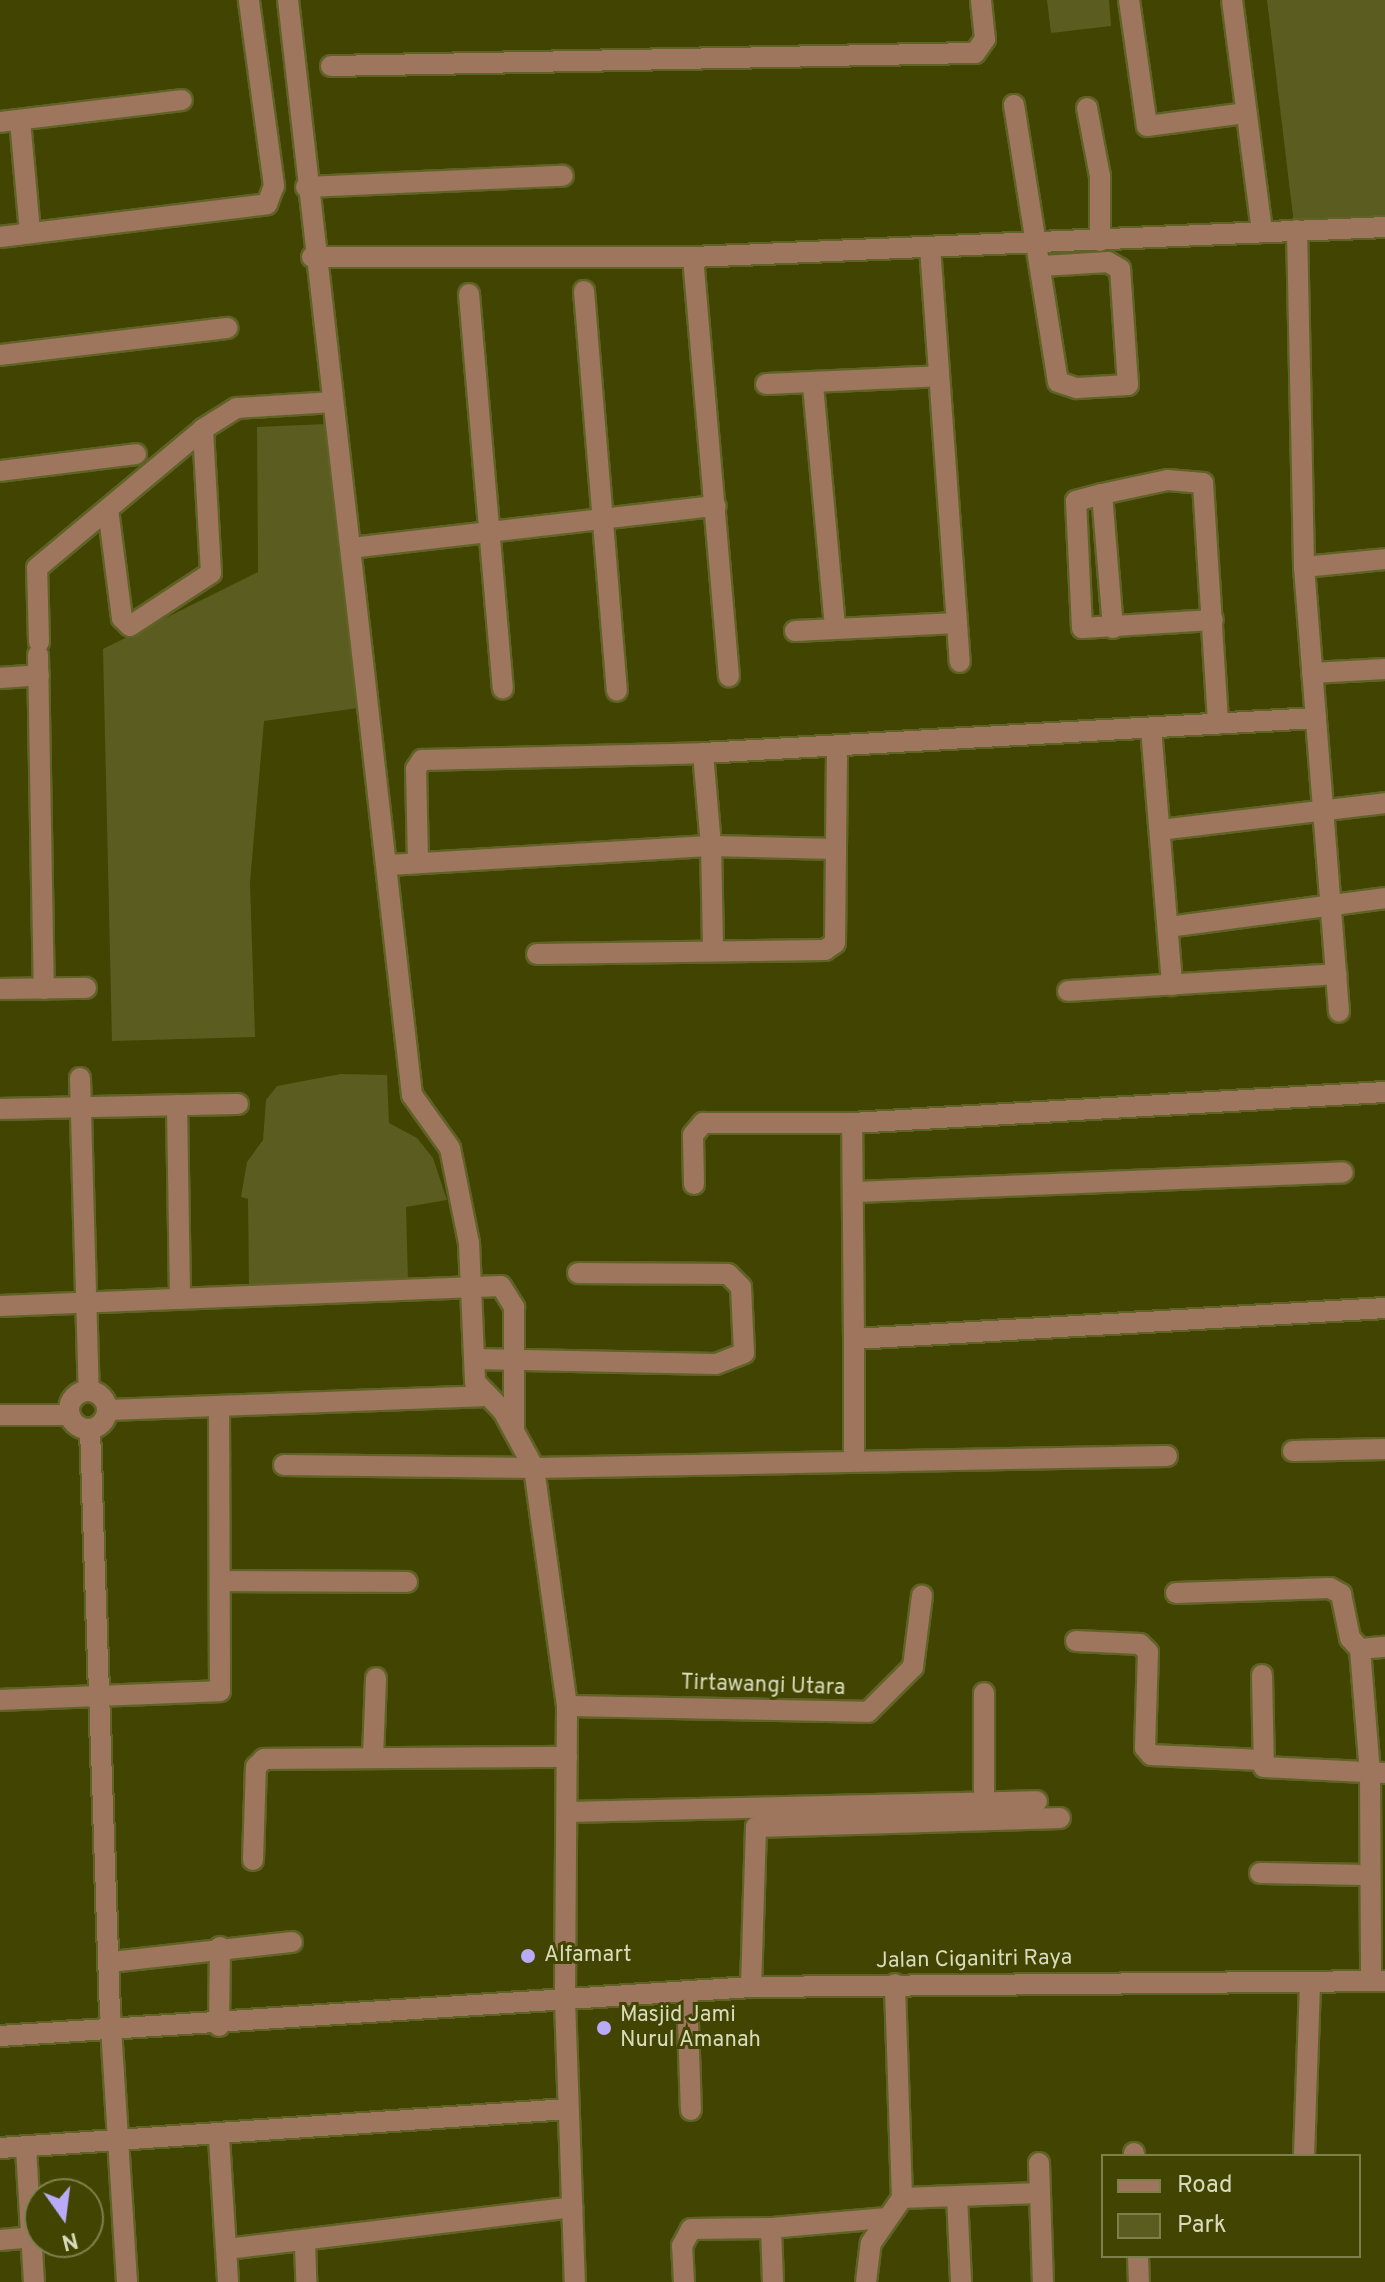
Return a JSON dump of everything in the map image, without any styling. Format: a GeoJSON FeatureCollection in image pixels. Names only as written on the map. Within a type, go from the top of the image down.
{"type":"FeatureCollection","features":[{"type":"Feature","properties":{"kind":"street"},"geometry":{"type":"LineString","coordinates":[[0,237],[267,204],[274,186],[249,0]]}},
{"type":"Feature","properties":{"kind":"street"},"geometry":{"type":"LineString","coordinates":[[288,0],[312,257],[390,865],[412,1095],[450,1148],[473,1289],[475,1359],[482,1396],[514,1429],[534,1468],[567,1706],[565,2001],[575,2282]]}},
{"type":"Feature","properties":{"kind":"street"},"geometry":{"type":"LineString","coordinates":[[331,66],[975,53],[985,39],[981,0]]}},
{"type":"Feature","properties":{"kind":"street"},"geometry":{"type":"LineString","coordinates":[[1129,0],[1147,126],[1246,113]]}},
{"type":"Feature","properties":{"kind":"street"},"geometry":{"type":"LineString","coordinates":[[1232,0],[1262,232]]}},
{"type":"Feature","properties":{"kind":"street"},"geometry":{"type":"LineString","coordinates":[[30,233],[10,121],[182,100]]}},
{"type":"Feature","properties":{"kind":"street"},"geometry":{"type":"LineString","coordinates":[[1014,105],[1058,382],[1077,388],[1128,385],[1120,269],[1108,262],[1042,266]]}},
{"type":"Feature","properties":{"kind":"street"},"geometry":{"type":"LineString","coordinates":[[1087,108],[1100,176],[1100,241]]}},
{"type":"Feature","properties":{"kind":"street"},"geometry":{"type":"LineString","coordinates":[[306,187],[563,176]]}},
{"type":"Feature","properties":{"kind":"street"},"geometry":{"type":"LineString","coordinates":[[312,257],[693,257],[1385,227]]}},
{"type":"Feature","properties":{"kind":"street"},"geometry":{"type":"LineString","coordinates":[[1297,230],[1304,567],[1339,1012]]}},
{"type":"Feature","properties":{"kind":"street"},"geometry":{"type":"LineString","coordinates":[[930,247],[960,662]]}},
{"type":"Feature","properties":{"kind":"street"},"geometry":{"type":"LineString","coordinates":[[693,257],[729,676]]}},
{"type":"Feature","properties":{"kind":"street"},"geometry":{"type":"LineString","coordinates":[[584,291],[617,691]]}},
{"type":"Feature","properties":{"kind":"street"},"geometry":{"type":"LineString","coordinates":[[469,294],[503,689]]}},
{"type":"Feature","properties":{"kind":"street"},"geometry":{"type":"LineString","coordinates":[[0,355],[227,328]]}},
{"type":"Feature","properties":{"kind":"street"},"geometry":{"type":"LineString","coordinates":[[766,384],[813,385],[939,376]]}},
{"type":"Feature","properties":{"kind":"street"},"geometry":{"type":"LineString","coordinates":[[813,385],[835,629]]}},
{"type":"Feature","properties":{"kind":"street"},"geometry":{"type":"LineString","coordinates":[[44,989],[39,657],[33,574],[203,429],[237,408],[332,402]]}},
{"type":"Feature","properties":{"kind":"street"},"geometry":{"type":"LineString","coordinates":[[108,509],[122,618],[130,626],[211,573],[203,429]]}},
{"type":"Feature","properties":{"kind":"street"},"geometry":{"type":"LineString","coordinates":[[0,471],[136,454]]}},
{"type":"Feature","properties":{"kind":"street"},"geometry":{"type":"LineString","coordinates":[[1213,620],[1082,628],[1078,605],[1076,501],[1168,480],[1203,483],[1213,620],[1218,724]]}},
{"type":"Feature","properties":{"kind":"street"},"geometry":{"type":"LineString","coordinates":[[1102,494],[1113,628]]}},
{"type":"Feature","properties":{"kind":"street"},"geometry":{"type":"LineString","coordinates":[[351,548],[716,506]]}},
{"type":"Feature","properties":{"kind":"street"},"geometry":{"type":"LineString","coordinates":[[1304,567],[1385,559]]}},
{"type":"Feature","properties":{"kind":"street"},"geometry":{"type":"LineString","coordinates":[[795,631],[957,623]]}},
{"type":"Feature","properties":{"kind":"street"},"geometry":{"type":"LineString","coordinates":[[0,678],[39,657]]}},
{"type":"Feature","properties":{"kind":"street"},"geometry":{"type":"LineString","coordinates":[[1312,673],[1385,669]]}},
{"type":"Feature","properties":{"kind":"street"},"geometry":{"type":"LineString","coordinates":[[418,863],[416,769],[422,760],[837,748],[1316,718]]}},
{"type":"Feature","properties":{"kind":"street"},"geometry":{"type":"LineString","coordinates":[[1151,728],[1172,985]]}},
{"type":"Feature","properties":{"kind":"street"},"geometry":{"type":"LineString","coordinates":[[537,954],[713,947],[825,950],[835,943],[837,748]]}},
{"type":"Feature","properties":{"kind":"street"},"geometry":{"type":"LineString","coordinates":[[703,753],[711,846],[713,947]]}},
{"type":"Feature","properties":{"kind":"street"},"geometry":{"type":"LineString","coordinates":[[1160,830],[1385,803]]}},
{"type":"Feature","properties":{"kind":"street"},"geometry":{"type":"LineString","coordinates":[[390,865],[711,846],[836,849]]}},
{"type":"Feature","properties":{"kind":"street"},"geometry":{"type":"LineString","coordinates":[[1168,927],[1328,902],[1385,898]]}},
{"type":"Feature","properties":{"kind":"street"},"geometry":{"type":"LineString","coordinates":[[1068,991],[1336,974]]}},
{"type":"Feature","properties":{"kind":"street"},"geometry":{"type":"LineString","coordinates":[[0,989],[86,988]]}},
{"type":"Feature","properties":{"kind":"street"},"geometry":{"type":"LineString","coordinates":[[80,1078],[89,1391],[108,1410]]}},
{"type":"Feature","properties":{"kind":"street"},"geometry":{"type":"LineString","coordinates":[[694,1184],[693,1135],[703,1123],[852,1123],[1385,1092]]}},
{"type":"Feature","properties":{"kind":"street"},"geometry":{"type":"LineString","coordinates":[[0,1109],[238,1104]]}},
{"type":"Feature","properties":{"kind":"street"},"geometry":{"type":"LineString","coordinates":[[177,1105],[180,1299]]}},
{"type":"Feature","properties":{"kind":"street"},"geometry":{"type":"LineString","coordinates":[[852,1123],[854,1460]]}},
{"type":"Feature","properties":{"kind":"street"},"geometry":{"type":"LineString","coordinates":[[854,1192],[1343,1172]]}},
{"type":"Feature","properties":{"kind":"street"},"geometry":{"type":"LineString","coordinates":[[475,1359],[515,1363],[716,1364],[744,1353],[741,1287],[728,1274],[578,1273]]}},
{"type":"Feature","properties":{"kind":"street"},"geometry":{"type":"LineString","coordinates":[[0,1306],[501,1286],[509,1293],[515,1363],[514,1429]]}},
{"type":"Feature","properties":{"kind":"street"},"geometry":{"type":"LineString","coordinates":[[854,1339],[1385,1308]]}},
{"type":"Feature","properties":{"kind":"street"},"geometry":{"type":"LineString","coordinates":[[70,1415],[74,1398],[89,1391]]}},
{"type":"Feature","properties":{"kind":"street"},"geometry":{"type":"LineString","coordinates":[[127,2282],[111,2033],[104,1698],[90,1429],[108,1410],[482,1396]]}},
{"type":"Feature","properties":{"kind":"street"},"geometry":{"type":"LineString","coordinates":[[0,1700],[220,1691],[219,1407]]}},
{"type":"Feature","properties":{"kind":"street"},"geometry":{"type":"LineString","coordinates":[[0,1415],[70,1415],[90,1429]]}},
{"type":"Feature","properties":{"kind":"street"},"geometry":{"type":"LineString","coordinates":[[1293,1451],[1385,1449]]}},
{"type":"Feature","properties":{"kind":"street"},"geometry":{"type":"LineString","coordinates":[[284,1465],[534,1468],[1167,1456]]}},
{"type":"Feature","properties":{"kind":"street"},"geometry":{"type":"LineString","coordinates":[[221,1581],[407,1582]]}},
{"type":"Feature","properties":{"kind":"street"},"geometry":{"type":"LineString","coordinates":[[1176,1593],[1330,1588],[1341,1594],[1350,1638],[1360,1649],[1378,1773],[1369,1875],[1378,1981]]}},
{"type":"Feature","properties":{"kind":"street","name":"Tirtawangi Utara"},"geometry":{"type":"LineString","coordinates":[[567,1706],[868,1712],[913,1667],[922,1596]]}},
{"type":"Feature","properties":{"kind":"street"},"geometry":{"type":"LineString","coordinates":[[1076,1641],[1140,1644],[1148,1652],[1145,1748],[1151,1755],[1262,1760],[1272,1770],[1378,1773]]}},
{"type":"Feature","properties":{"kind":"street"},"geometry":{"type":"LineString","coordinates":[[1360,1649],[1385,1647]]}},
{"type":"Feature","properties":{"kind":"street"},"geometry":{"type":"LineString","coordinates":[[1262,1675],[1262,1760]]}},
{"type":"Feature","properties":{"kind":"street"},"geometry":{"type":"LineString","coordinates":[[373,1757],[376,1678]]}},
{"type":"Feature","properties":{"kind":"street"},"geometry":{"type":"LineString","coordinates":[[984,1693],[984,1802]]}},
{"type":"Feature","properties":{"kind":"street"},"geometry":{"type":"LineString","coordinates":[[253,1860],[256,1767],[280,1757],[567,1757]]}},
{"type":"Feature","properties":{"kind":"street"},"geometry":{"type":"LineString","coordinates":[[567,1812],[1037,1801]]}},
{"type":"Feature","properties":{"kind":"street"},"geometry":{"type":"LineString","coordinates":[[751,1987],[756,1827],[1060,1818]]}},
{"type":"Feature","properties":{"kind":"street"},"geometry":{"type":"LineString","coordinates":[[1260,1873],[1369,1875]]}},
{"type":"Feature","properties":{"kind":"street"},"geometry":{"type":"LineString","coordinates":[[111,1962],[220,1947],[292,1942]]}},
{"type":"Feature","properties":{"kind":"street"},"geometry":{"type":"LineString","coordinates":[[219,2026],[220,1947]]}},
{"type":"Feature","properties":{"kind":"street","name":"Jalan Ciganitri Raya"},"geometry":{"type":"LineString","coordinates":[[0,2036],[219,2026],[751,1987],[1378,1981]]}},
{"type":"Feature","properties":{"kind":"street"},"geometry":{"type":"LineString","coordinates":[[1304,2154],[1310,1982]]}},
{"type":"Feature","properties":{"kind":"street"},"geometry":{"type":"LineString","coordinates":[[866,2282],[871,2243],[902,2198],[895,1984]]}},
{"type":"Feature","properties":{"kind":"street"},"geometry":{"type":"LineString","coordinates":[[687,1992],[691,2110]]}},
{"type":"Feature","properties":{"kind":"street"},"geometry":{"type":"LineString","coordinates":[[0,2148],[219,2138],[568,2109]]}},
{"type":"Feature","properties":{"kind":"street"},"geometry":{"type":"LineString","coordinates":[[219,2138],[228,2282]]}},
{"type":"Feature","properties":{"kind":"street"},"geometry":{"type":"LineString","coordinates":[[26,2148],[28,2178]]}},
{"type":"Feature","properties":{"kind":"street"},"geometry":{"type":"LineString","coordinates":[[1039,2163],[1043,2282]]}},
{"type":"Feature","properties":{"kind":"street"},"geometry":{"type":"LineString","coordinates":[[902,2198],[1039,2193]]}},
{"type":"Feature","properties":{"kind":"street"},"geometry":{"type":"LineString","coordinates":[[957,2196],[961,2282]]}},
{"type":"Feature","properties":{"kind":"street"},"geometry":{"type":"LineString","coordinates":[[227,2249],[305,2244],[572,2207]]}},
{"type":"Feature","properties":{"kind":"street"},"geometry":{"type":"LineString","coordinates":[[684,2282],[682,2246],[691,2229],[771,2228],[886,2218]]}},
{"type":"Feature","properties":{"kind":"street"},"geometry":{"type":"LineString","coordinates":[[771,2228],[773,2282]]}},
{"type":"Feature","properties":{"kind":"street"},"geometry":{"type":"LineString","coordinates":[[0,2240],[24,2238]]}},
{"type":"Feature","properties":{"kind":"street"},"geometry":{"type":"LineString","coordinates":[[305,2244],[306,2282]]}},
{"type":"Feature","properties":{"kind":"street"},"geometry":{"type":"LineString","coordinates":[[33,2258],[34,2282]]}},
{"type":"Feature","properties":{"kind":"street"},"geometry":{"type":"LineString","coordinates":[[1138,2258],[1139,2282]]}},
{"type":"Feature","properties":{"kind":"green space"},"geometry":{"type":"Polygon","coordinates":[[[1047,0],[1109,0],[1111,26],[1051,33],[1047,0]]]}},
{"type":"Feature","properties":{"kind":"green space"},"geometry":{"type":"Polygon","coordinates":[[[1267,0],[1385,0],[1385,218],[1294,224],[1267,0]]]}},
{"type":"Feature","properties":{"kind":"green space"},"geometry":{"type":"Polygon","coordinates":[[[326,424],[358,708],[264,721],[250,882],[255,1037],[112,1041],[103,649],[258,572],[257,427],[326,424]]]}},
{"type":"Feature","properties":{"kind":"green space"},"geometry":{"type":"Polygon","coordinates":[[[341,1074],[387,1075],[389,1123],[417,1138],[433,1158],[447,1200],[406,1207],[408,1279],[249,1288],[248,1199],[241,1197],[247,1162],[263,1140],[266,1100],[277,1086],[341,1074]]]}},
{"type":"Feature","properties":{"kind":"place","name":"Alfamart"},"geometry":{"type":"Point","coordinates":[528,1956]}},
{"type":"Feature","properties":{"kind":"place","name":"Masjid Jami Nurul Amanah"},"geometry":{"type":"Point","coordinates":[604,2028]}}]}
